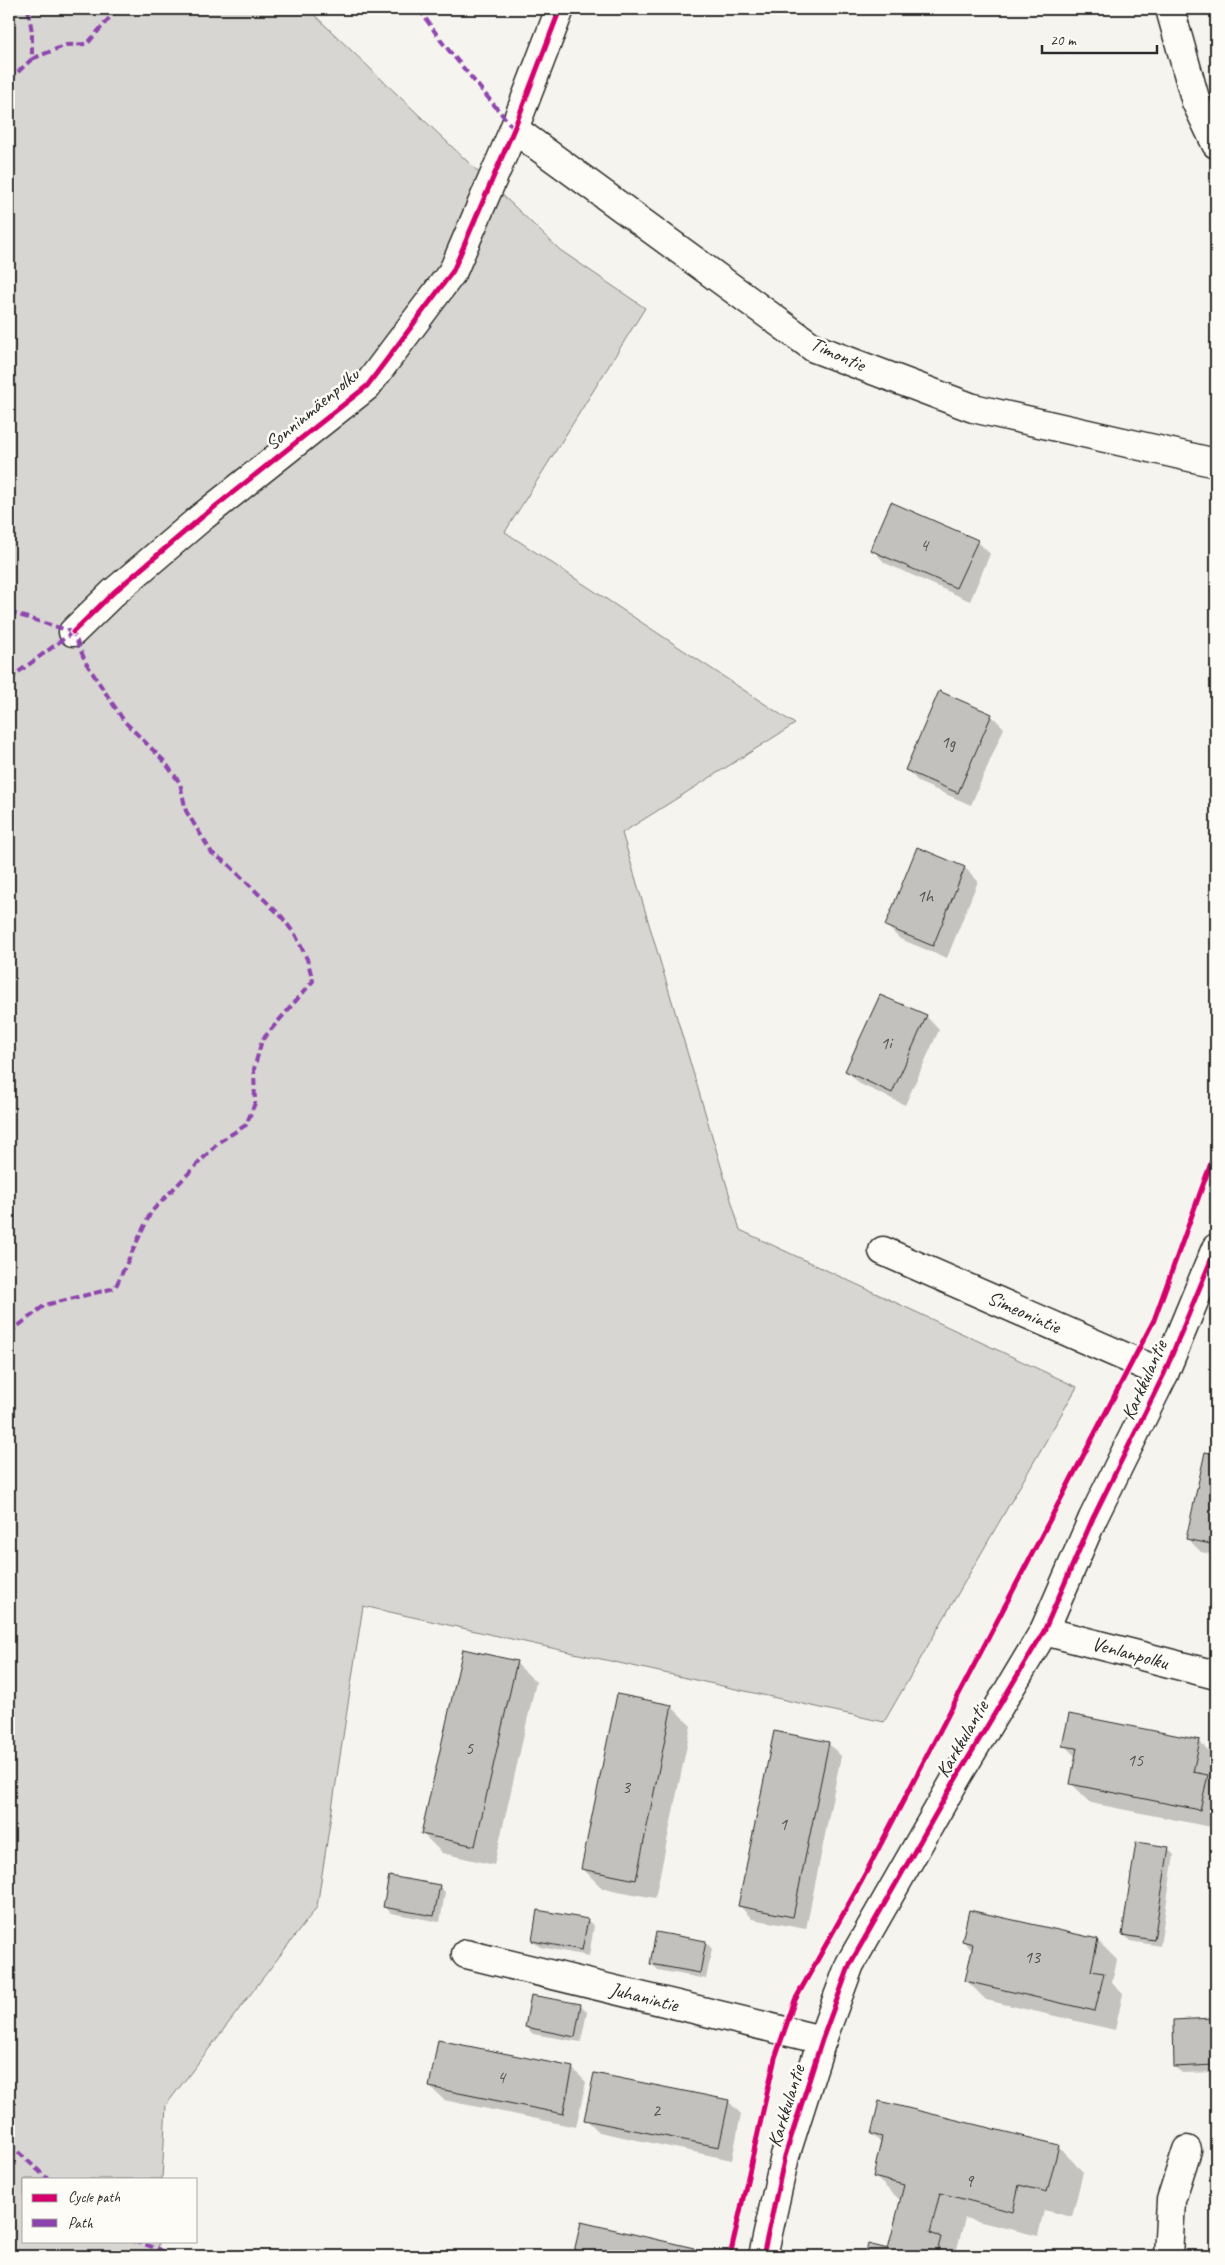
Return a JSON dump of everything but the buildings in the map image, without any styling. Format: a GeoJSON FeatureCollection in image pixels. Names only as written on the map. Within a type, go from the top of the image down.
{"type":"FeatureCollection","features":[{"type":"Feature","properties":{"kind":"street","name":"Sonninmäenpolku"},"geometry":{"type":"LineString","coordinates":[[74,632],[113,593],[195,524],[367,386],[453,271],[514,129],[560,9]]}},
{"type":"Feature","properties":{"kind":"street"},"geometry":{"type":"LineString","coordinates":[[1170,9],[1196,102],[1216,144]]}},
{"type":"Feature","properties":{"kind":"street","name":"Timontie"},"geometry":{"type":"LineString","coordinates":[[514,129],[814,348],[973,408],[1216,463]]}},
{"type":"Feature","properties":{"kind":"street","name":"Karkkulantie"},"geometry":{"type":"LineString","coordinates":[[764,2256],[785,2156],[822,2040],[850,1964],[958,1775],[1044,1630],[1093,1518],[1164,1374],[1216,1248]]}},
{"type":"Feature","properties":{"kind":"street","name":"Simeonintie"},"geometry":{"type":"LineString","coordinates":[[883,1251],[1164,1374]]}},
{"type":"Feature","properties":{"kind":"street","name":"Venlanpolku"},"geometry":{"type":"LineString","coordinates":[[1044,1630],[1216,1675]]}},
{"type":"Feature","properties":{"kind":"street","name":"Juhanintie"},"geometry":{"type":"LineString","coordinates":[[466,1954],[822,2040]]}},
{"type":"Feature","properties":{"kind":"street"},"geometry":{"type":"LineString","coordinates":[[1168,2256],[1171,2200],[1186,2150]]}},
{"type":"Feature","properties":{"kind":"shaded area"},"geometry":{"type":"Polygon","coordinates":[[[9,9],[308,9],[560,250],[645,308],[505,532],[795,724],[622,833],[740,1230],[1077,1387],[884,1722],[363,1606],[317,1907],[166,2105],[162,2178],[22,2178],[22,2242],[159,2242],[158,2256],[9,2256],[9,9]]]}},
{"type":"Feature","properties":{"kind":"marked path"},"geometry":{"type":"LineString","coordinates":[[9,80],[32,59],[32,32],[28,9]]}},
{"type":"Feature","properties":{"kind":"marked path"},"geometry":{"type":"LineString","coordinates":[[32,59],[66,45],[87,44],[117,9]]}},
{"type":"Feature","properties":{"kind":"marked path"},"geometry":{"type":"LineString","coordinates":[[419,9],[442,42],[514,129]]}},
{"type":"Feature","properties":{"kind":"marked path"},"geometry":{"type":"LineString","coordinates":[[9,612],[73,632]]}},
{"type":"Feature","properties":{"kind":"marked path"},"geometry":{"type":"LineString","coordinates":[[9,679],[73,632]]}},
{"type":"Feature","properties":{"kind":"marked path"},"geometry":{"type":"LineString","coordinates":[[9,1333],[45,1305],[115,1288],[151,1212],[219,1142],[246,1125],[255,1103],[254,1069],[262,1040],[313,981],[307,959],[296,936],[282,917],[229,865],[212,853],[186,811],[180,783],[164,761],[124,721],[86,663],[73,632]]}},
{"type":"Feature","properties":{"kind":"marked path"},"geometry":{"type":"LineString","coordinates":[[9,2144],[47,2178]]}},
{"type":"Feature","properties":{"kind":"marked path"},"geometry":{"type":"LineString","coordinates":[[137,2242],[159,2249],[169,2256]]}},
{"type":"Feature","properties":{"kind":"cycle path"},"geometry":{"type":"LineString","coordinates":[[73,632],[113,593],[202,517],[367,386],[453,271],[514,129],[560,9]]}},
{"type":"Feature","properties":{"kind":"cycle path"},"geometry":{"type":"LineString","coordinates":[[730,2256],[775,2058],[795,2000],[861,1882],[1154,1320],[1216,1149]]}},
{"type":"Feature","properties":{"kind":"cycle path"},"geometry":{"type":"LineString","coordinates":[[763,2256],[785,2156],[822,2040],[850,1964],[958,1775],[1044,1631],[1093,1518],[1164,1374],[1216,1248]]}}]}
